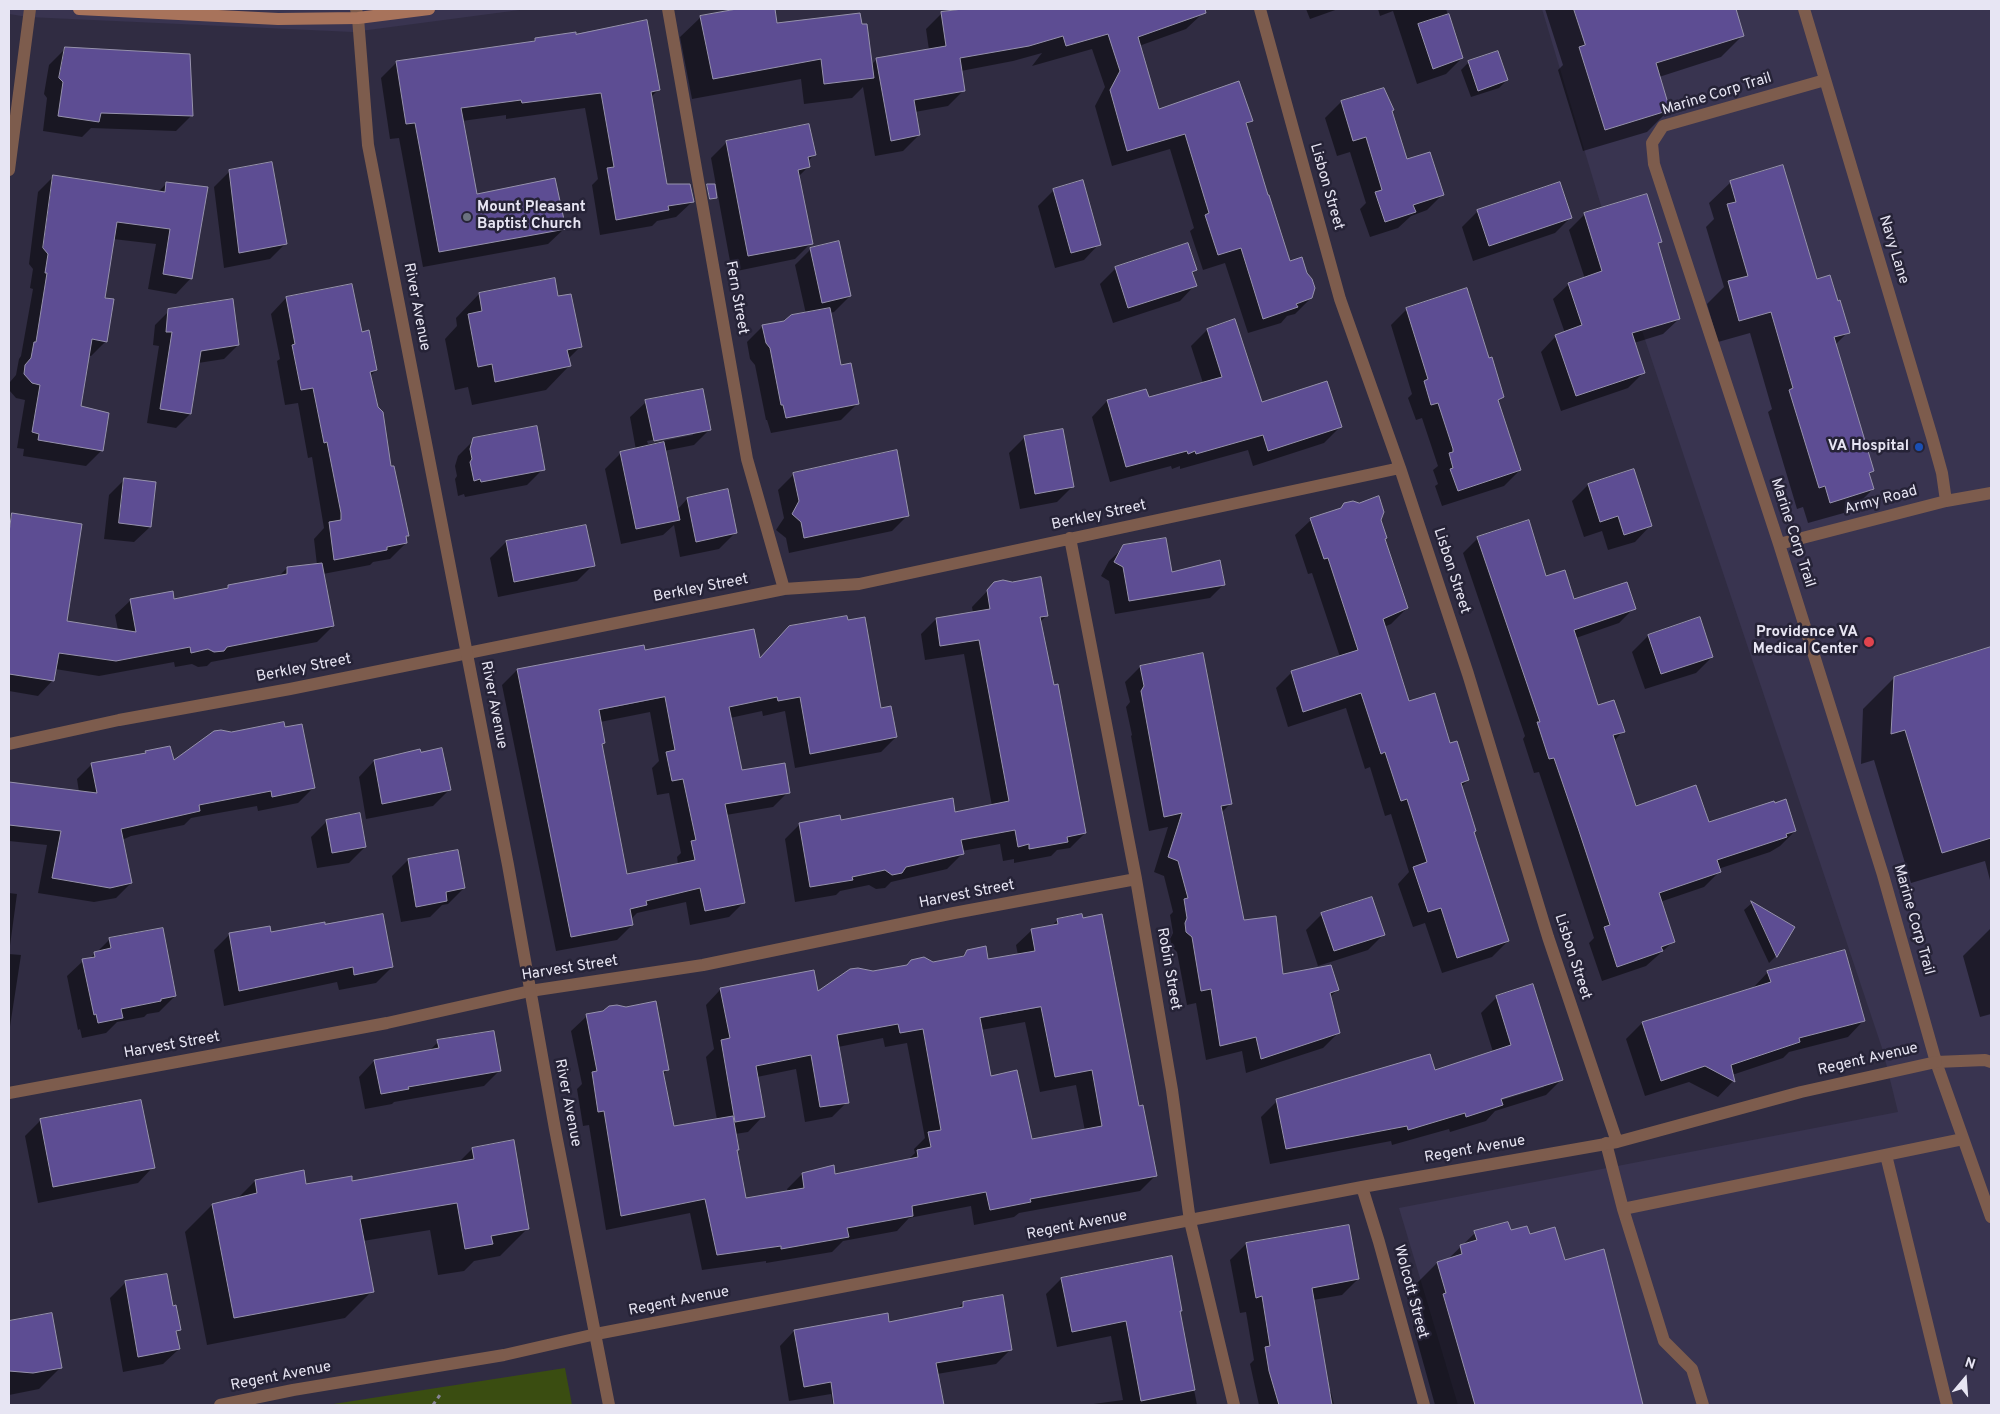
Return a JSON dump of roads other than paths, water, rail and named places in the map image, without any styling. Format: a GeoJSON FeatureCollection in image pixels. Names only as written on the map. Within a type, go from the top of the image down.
{"type":"FeatureCollection","features":[{"type":"Feature","properties":{"kind":"main road"},"geometry":{"type":"LineString","coordinates":[[79,9],[278,19],[429,9]]}},
{"type":"Feature","properties":{"kind":"street"},"geometry":{"type":"LineString","coordinates":[[9,170],[30,9]]}},
{"type":"Feature","properties":{"kind":"street","name":"Fern Street"},"geometry":{"type":"LineString","coordinates":[[668,9],[747,459],[784,589]]}},
{"type":"Feature","properties":{"kind":"street","name":"Lisbon Street"},"geometry":{"type":"LineString","coordinates":[[1260,9],[1340,299],[1400,468],[1468,674],[1612,1142],[1623,1209],[1664,1341],[1692,1369],[1703,1405]]}},
{"type":"Feature","properties":{"kind":"street","name":"Navy Lane"},"geometry":{"type":"LineString","coordinates":[[1804,9],[1932,437],[1942,474],[1946,501]]}},
{"type":"Feature","properties":{"kind":"street","name":"River Avenue"},"geometry":{"type":"LineString","coordinates":[[357,13],[368,145],[508,865],[530,991],[609,1405]]}},
{"type":"Feature","properties":{"kind":"street","name":"Marine Corp Trail"},"geometry":{"type":"LineString","coordinates":[[1825,80],[1663,126],[1652,143],[1654,164],[1779,544],[1883,875],[1936,1062],[1991,1216]]}},
{"type":"Feature","properties":{"kind":"street","name":"Berkley Street"},"geometry":{"type":"LineString","coordinates":[[9,744],[119,720],[290,689],[784,589],[859,584],[1400,468]]}},
{"type":"Feature","properties":{"kind":"street","name":"Army Road"},"geometry":{"type":"LineString","coordinates":[[1779,544],[1946,501],[1991,494]]}},
{"type":"Feature","properties":{"kind":"street","name":"Robin Street"},"geometry":{"type":"LineString","coordinates":[[1070,538],[1136,879],[1172,1090],[1190,1221],[1234,1405]]}},
{"type":"Feature","properties":{"kind":"street","name":"Harvest Street"},"geometry":{"type":"LineString","coordinates":[[9,1093],[387,1023],[530,991],[703,965],[954,913],[1136,879]]}},
{"type":"Feature","properties":{"kind":"street"},"geometry":{"type":"LineString","coordinates":[[1936,1062],[1985,1060],[1991,1062]]}},
{"type":"Feature","properties":{"kind":"street","name":"Regent Avenue"},"geometry":{"type":"LineString","coordinates":[[223,1405],[293,1390],[504,1355],[596,1334],[1362,1187],[1612,1142],[1801,1092],[1936,1062]]}},
{"type":"Feature","properties":{"kind":"street"},"geometry":{"type":"LineString","coordinates":[[1623,1209],[1963,1139]]}},
{"type":"Feature","properties":{"kind":"street"},"geometry":{"type":"LineString","coordinates":[[1886,1155],[1947,1405]]}},
{"type":"Feature","properties":{"kind":"street","name":"Wolcott Street"},"geometry":{"type":"LineString","coordinates":[[1362,1187],[1424,1405]]}},
{"type":"Feature","properties":{"kind":"place","name":"Mount Pleasant Baptist Church"},"geometry":{"type":"Point","coordinates":[467,217]}},
{"type":"Feature","properties":{"kind":"place","name":"VA Hospital"},"geometry":{"type":"Point","coordinates":[1919,447]}},
{"type":"Feature","properties":{"kind":"place","name":"Providence VA Medical Center"},"geometry":{"type":"Point","coordinates":[1869,642]}}]}
